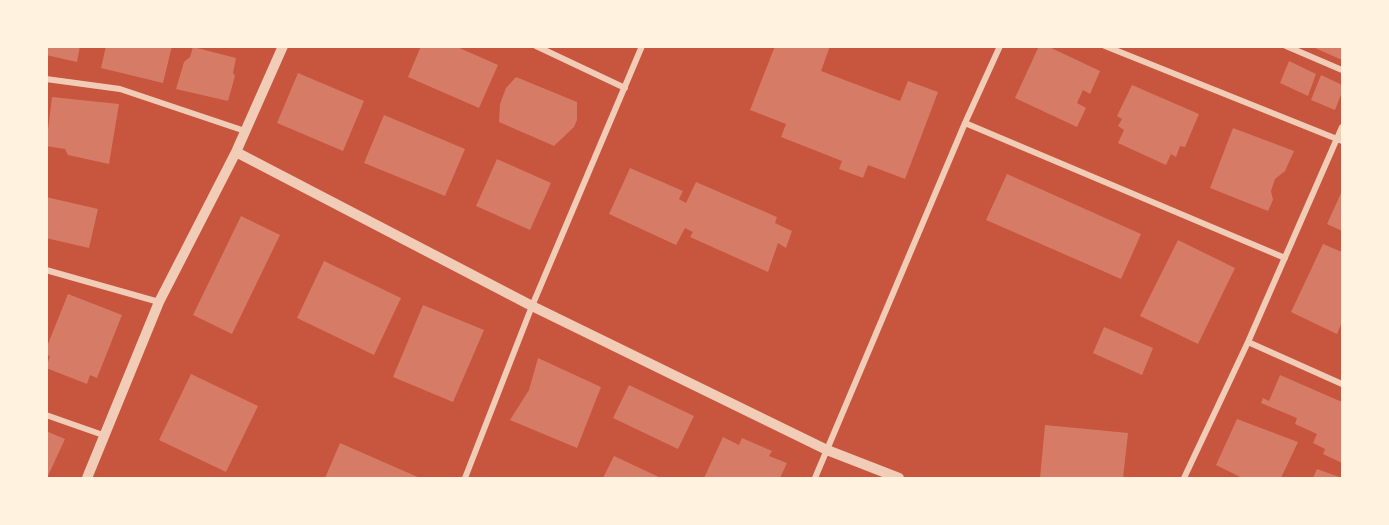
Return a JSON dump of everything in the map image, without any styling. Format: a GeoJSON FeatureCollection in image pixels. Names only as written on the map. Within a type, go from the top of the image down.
{"type":"FeatureCollection","features":[{"type":"Feature","properties":{"kind":"street"},"geometry":{"type":"LineString","coordinates":[[87,478],[159,302],[236,153],[284,46]]}},
{"type":"Feature","properties":{"kind":"street"},"geometry":{"type":"LineString","coordinates":[[536,46],[625,88]]}},
{"type":"Feature","properties":{"kind":"street"},"geometry":{"type":"LineString","coordinates":[[465,478],[532,306],[642,46]]}},
{"type":"Feature","properties":{"kind":"street"},"geometry":{"type":"LineString","coordinates":[[815,478],[965,123],[1000,46]]}},
{"type":"Feature","properties":{"kind":"street"},"geometry":{"type":"LineString","coordinates":[[1106,46],[1340,140]]}},
{"type":"Feature","properties":{"kind":"street"},"geometry":{"type":"LineString","coordinates":[[1286,46],[1342,70]]}},
{"type":"Feature","properties":{"kind":"street"},"geometry":{"type":"LineString","coordinates":[[46,79],[120,89],[245,131]]}},
{"type":"Feature","properties":{"kind":"street"},"geometry":{"type":"LineString","coordinates":[[965,123],[1285,258]]}},
{"type":"Feature","properties":{"kind":"street"},"geometry":{"type":"LineString","coordinates":[[1184,478],[1340,140],[1342,127]]}},
{"type":"Feature","properties":{"kind":"street"},"geometry":{"type":"LineString","coordinates":[[236,153],[532,306],[827,450],[899,478]]}},
{"type":"Feature","properties":{"kind":"street"},"geometry":{"type":"LineString","coordinates":[[46,270],[159,302]]}},
{"type":"Feature","properties":{"kind":"street"},"geometry":{"type":"LineString","coordinates":[[1248,342],[1342,384]]}},
{"type":"Feature","properties":{"kind":"street"},"geometry":{"type":"LineString","coordinates":[[46,415],[103,435]]}},
{"type":"Feature","properties":{"kind":"building"},"geometry":{"type":"Polygon","coordinates":[[[46,46],[80,46],[77,62],[46,55],[46,46]]]}},
{"type":"Feature","properties":{"kind":"building"},"geometry":{"type":"Polygon","coordinates":[[[106,46],[172,46],[163,83],[101,68],[106,46]]]}},
{"type":"Feature","properties":{"kind":"building"},"geometry":{"type":"Polygon","coordinates":[[[421,46],[455,46],[498,65],[479,108],[408,77],[421,46]]]}},
{"type":"Feature","properties":{"kind":"building"},"geometry":{"type":"Polygon","coordinates":[[[775,46],[830,46],[821,71],[900,101],[908,81],[938,92],[905,179],[868,165],[863,178],[839,169],[842,161],[781,137],[786,124],[750,110],[775,46]]]}},
{"type":"Feature","properties":{"kind":"building"},"geometry":{"type":"Polygon","coordinates":[[[1039,46],[1047,46],[1100,71],[1090,94],[1083,90],[1077,103],[1086,108],[1077,127],[1015,98],[1039,46]]]}},
{"type":"Feature","properties":{"kind":"building"},"geometry":{"type":"Polygon","coordinates":[[[1316,46],[1342,46],[1342,60],[1315,48],[1316,46]]]}},
{"type":"Feature","properties":{"kind":"building"},"geometry":{"type":"Polygon","coordinates":[[[193,47],[236,58],[233,73],[235,76],[228,101],[176,89],[184,62],[190,57],[193,47]]]}},
{"type":"Feature","properties":{"kind":"building"},"geometry":{"type":"Polygon","coordinates":[[[1289,61],[1316,74],[1308,96],[1280,83],[1289,61]]]}},
{"type":"Feature","properties":{"kind":"building"},"geometry":{"type":"Polygon","coordinates":[[[298,73],[364,101],[343,151],[277,123],[298,73]]]}},
{"type":"Feature","properties":{"kind":"building"},"geometry":{"type":"Polygon","coordinates":[[[1321,75],[1342,85],[1342,92],[1335,110],[1311,100],[1321,75]]]}},
{"type":"Feature","properties":{"kind":"building"},"geometry":{"type":"Polygon","coordinates":[[[516,77],[577,102],[577,120],[574,127],[554,146],[499,122],[500,104],[506,88],[516,77]]]}},
{"type":"Feature","properties":{"kind":"building"},"geometry":{"type":"Polygon","coordinates":[[[1132,85],[1199,114],[1185,147],[1180,146],[1176,157],[1171,154],[1166,165],[1118,143],[1124,130],[1118,126],[1122,119],[1117,116],[1132,85]]]}},
{"type":"Feature","properties":{"kind":"building"},"geometry":{"type":"Polygon","coordinates":[[[52,97],[119,104],[109,164],[68,155],[65,149],[46,146],[52,97]]]}},
{"type":"Feature","properties":{"kind":"building"},"geometry":{"type":"Polygon","coordinates":[[[384,115],[465,149],[445,196],[364,163],[384,115]]]}},
{"type":"Feature","properties":{"kind":"building"},"geometry":{"type":"Polygon","coordinates":[[[1233,128],[1294,151],[1285,171],[1275,179],[1271,191],[1273,200],[1268,211],[1210,188],[1233,128]]]}},
{"type":"Feature","properties":{"kind":"building"},"geometry":{"type":"Polygon","coordinates":[[[497,159],[551,183],[530,230],[476,206],[497,159]]]}},
{"type":"Feature","properties":{"kind":"building"},"geometry":{"type":"Polygon","coordinates":[[[630,168],[683,191],[679,199],[686,203],[696,182],[777,217],[775,223],[792,231],[786,248],[778,243],[768,272],[690,237],[693,232],[685,228],[676,245],[609,214],[630,168]]]}},
{"type":"Feature","properties":{"kind":"building"},"geometry":{"type":"Polygon","coordinates":[[[1007,174],[1141,234],[1121,279],[986,220],[1007,174]]]}},
{"type":"Feature","properties":{"kind":"building"},"geometry":{"type":"Polygon","coordinates":[[[1342,191],[1342,231],[1327,224],[1342,191]]]}},
{"type":"Feature","properties":{"kind":"building"},"geometry":{"type":"Polygon","coordinates":[[[46,197],[98,209],[89,248],[46,238],[46,197]]]}},
{"type":"Feature","properties":{"kind":"building"},"geometry":{"type":"Polygon","coordinates":[[[241,216],[280,235],[232,334],[193,315],[241,216]]]}},
{"type":"Feature","properties":{"kind":"building"},"geometry":{"type":"Polygon","coordinates":[[[1178,240],[1235,268],[1198,344],[1140,316],[1178,240]]]}},
{"type":"Feature","properties":{"kind":"building"},"geometry":{"type":"Polygon","coordinates":[[[1323,244],[1342,252],[1342,322],[1337,334],[1291,312],[1323,244]]]}},
{"type":"Feature","properties":{"kind":"building"},"geometry":{"type":"Polygon","coordinates":[[[324,261],[401,298],[374,355],[297,318],[324,261]]]}},
{"type":"Feature","properties":{"kind":"building"},"geometry":{"type":"Polygon","coordinates":[[[68,294],[122,315],[97,378],[90,375],[87,384],[46,368],[50,356],[46,355],[46,349],[68,294]]]}},
{"type":"Feature","properties":{"kind":"building"},"geometry":{"type":"Polygon","coordinates":[[[423,305],[484,330],[453,402],[393,377],[423,305]]]}},
{"type":"Feature","properties":{"kind":"building"},"geometry":{"type":"Polygon","coordinates":[[[1104,327],[1153,348],[1142,375],[1093,353],[1104,327]]]}},
{"type":"Feature","properties":{"kind":"building"},"geometry":{"type":"Polygon","coordinates":[[[538,358],[601,387],[577,448],[510,420],[529,390],[538,358]]]}},
{"type":"Feature","properties":{"kind":"building"},"geometry":{"type":"Polygon","coordinates":[[[191,374],[258,406],[226,472],[159,440],[191,374]]]}},
{"type":"Feature","properties":{"kind":"building"},"geometry":{"type":"Polygon","coordinates":[[[1280,375],[1342,402],[1342,463],[1323,454],[1325,449],[1313,443],[1317,434],[1295,424],[1297,418],[1261,403],[1263,398],[1269,401],[1280,375]]]}},
{"type":"Feature","properties":{"kind":"building"},"geometry":{"type":"Polygon","coordinates":[[[629,385],[694,416],[678,449],[613,418],[629,385]]]}},
{"type":"Feature","properties":{"kind":"building"},"geometry":{"type":"Polygon","coordinates":[[[1237,419],[1298,442],[1281,478],[1242,478],[1216,465],[1237,419]]]}},
{"type":"Feature","properties":{"kind":"building"},"geometry":{"type":"Polygon","coordinates":[[[1045,425],[1128,433],[1123,478],[1040,478],[1045,425]]]}},
{"type":"Feature","properties":{"kind":"building"},"geometry":{"type":"Polygon","coordinates":[[[46,431],[65,439],[47,478],[46,478],[46,431]]]}},
{"type":"Feature","properties":{"kind":"building"},"geometry":{"type":"Polygon","coordinates":[[[723,437],[739,445],[742,438],[772,451],[769,456],[787,463],[780,478],[704,478],[723,437]]]}},
{"type":"Feature","properties":{"kind":"building"},"geometry":{"type":"Polygon","coordinates":[[[340,443],[420,478],[325,478],[340,443]]]}},
{"type":"Feature","properties":{"kind":"building"},"geometry":{"type":"Polygon","coordinates":[[[614,456],[661,478],[603,478],[614,456]]]}},
{"type":"Feature","properties":{"kind":"building"},"geometry":{"type":"Polygon","coordinates":[[[1317,469],[1342,478],[1313,478],[1317,469]]]}}]}
